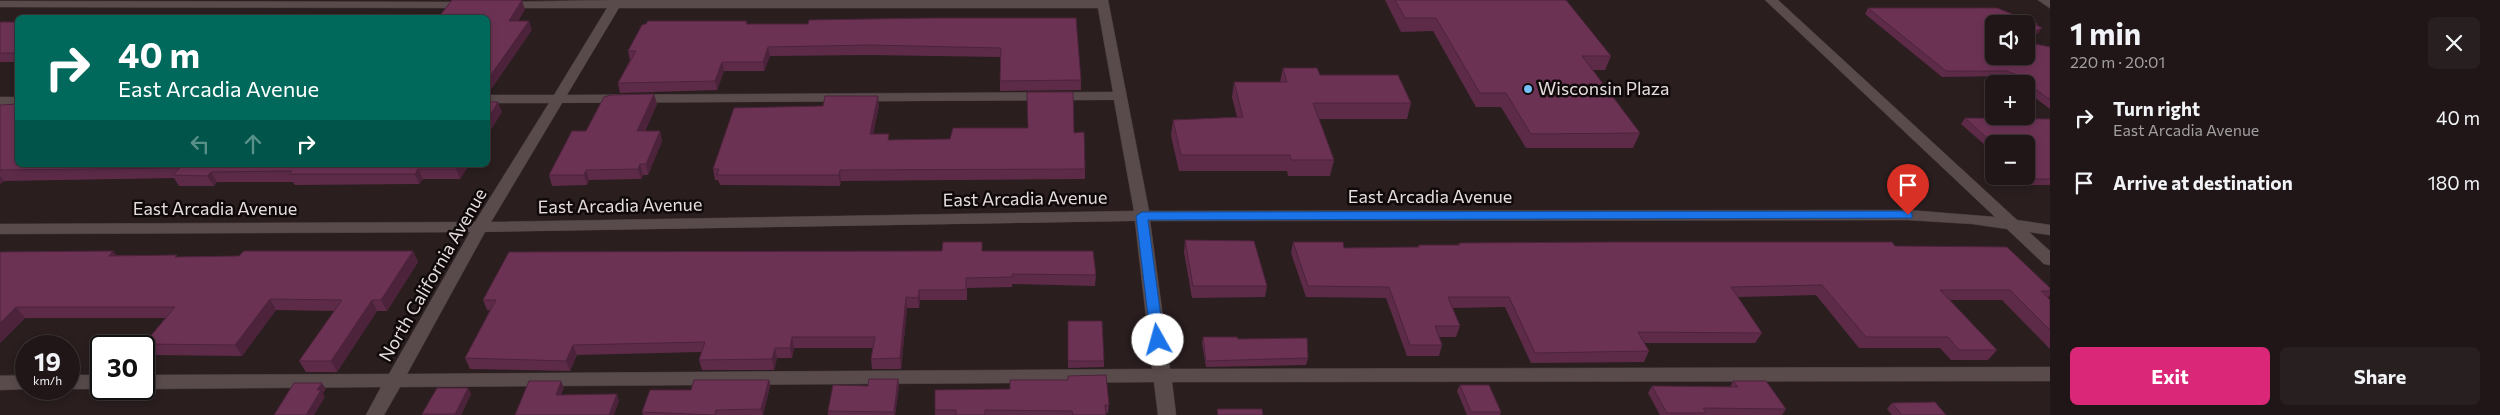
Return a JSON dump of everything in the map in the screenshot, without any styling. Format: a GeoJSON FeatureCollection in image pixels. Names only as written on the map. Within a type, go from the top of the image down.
{"type":"FeatureCollection","features":[{"type":"Feature","properties":{"kind":"street"},"geometry":{"type":"LineString","coordinates":[[1771,0],[2050,260]]}},
{"type":"Feature","properties":{"kind":"street"},"geometry":{"type":"LineString","coordinates":[[2044,0],[2050,5]]}},
{"type":"Feature","properties":{"kind":"street"},"geometry":{"type":"LineString","coordinates":[[0,4],[223,2],[482,5],[617,3],[1102,3],[1142,216],[1167,415]]}},
{"type":"Feature","properties":{"kind":"street","name":"North California Avenue"},"geometry":{"type":"LineString","coordinates":[[375,415],[480,227],[617,3]]}},
{"type":"Feature","properties":{"kind":"street"},"geometry":{"type":"LineString","coordinates":[[490,98],[1118,96]]}},
{"type":"Feature","properties":{"kind":"street"},"geometry":{"type":"LineString","coordinates":[[0,101],[15,101]]}},
{"type":"Feature","properties":{"kind":"street","name":"East Arcadia Avenue"},"geometry":{"type":"LineString","coordinates":[[0,229],[480,227],[1142,216],[1908,215],[1967,218],[2050,230]]}},
{"type":"Feature","properties":{"kind":"street"},"geometry":{"type":"LineString","coordinates":[[155,382],[1162,376],[2050,374]]}},
{"type":"Feature","properties":{"kind":"street"},"geometry":{"type":"LineString","coordinates":[[0,382],[15,382]]}},
{"type":"Feature","properties":{"kind":"building"},"geometry":{"type":"Polygon","coordinates":[[[452,0],[522,0],[509,21],[529,21],[490,76],[490,15],[440,15],[452,0]]]}},
{"type":"Feature","properties":{"kind":"building","name":"Wisconsin Plaza"},"geometry":{"type":"Polygon","coordinates":[[[1395,0],[1566,0],[1611,56],[1582,56],[1640,133],[1531,134],[1506,93],[1480,93],[1436,18],[1405,18],[1395,0]]]}},
{"type":"Feature","properties":{"kind":"building"},"geometry":{"type":"Polygon","coordinates":[[[1868,8],[1997,8],[2015,15],[1985,15],[1985,65],[2035,65],[2035,44],[2050,47],[2050,100],[2035,89],[2035,75],[2017,75],[2007,71],[1946,71],[1868,8]]]}},
{"type":"Feature","properties":{"kind":"building"},"geometry":{"type":"Polygon","coordinates":[[[1076,18],[1081,80],[1000,81],[1001,48],[869,45],[768,47],[763,62],[722,62],[715,81],[618,83],[636,51],[628,51],[642,25],[648,21],[747,21],[746,24],[808,24],[809,20],[1076,18]]]}},
{"type":"Feature","properties":{"kind":"building"},"geometry":{"type":"Polygon","coordinates":[[[0,22],[15,22],[15,53],[0,53],[0,22]]]}},
{"type":"Feature","properties":{"kind":"building"},"geometry":{"type":"Polygon","coordinates":[[[2035,23],[2038,24],[2036,25],[2042,28],[2035,31],[2035,23]]]}},
{"type":"Feature","properties":{"kind":"building"},"geometry":{"type":"Polygon","coordinates":[[[1283,68],[1317,68],[1320,75],[1398,75],[1411,103],[1313,103],[1334,160],[1291,160],[1290,155],[1181,155],[1173,120],[1243,117],[1234,82],[1287,82],[1283,68]]]}},
{"type":"Feature","properties":{"kind":"building"},"geometry":{"type":"Polygon","coordinates":[[[1027,92],[1073,92],[1074,133],[1084,132],[1085,169],[840,170],[839,175],[717,175],[719,169],[713,169],[734,108],[823,106],[825,96],[878,96],[870,134],[889,134],[888,140],[950,139],[953,128],[1028,128],[1027,92]]]}},
{"type":"Feature","properties":{"kind":"building"},"geometry":{"type":"Polygon","coordinates":[[[654,94],[637,131],[660,131],[646,164],[640,164],[638,169],[586,170],[584,175],[549,175],[572,131],[586,131],[604,97],[611,95],[654,94]]]}},
{"type":"Feature","properties":{"kind":"building"},"geometry":{"type":"Polygon","coordinates":[[[490,102],[498,102],[490,116],[490,102]]]}},
{"type":"Feature","properties":{"kind":"building"},"geometry":{"type":"Polygon","coordinates":[[[15,104],[15,167],[457,167],[456,169],[418,169],[415,174],[289,174],[292,171],[211,172],[207,176],[173,175],[180,168],[0,170],[0,105],[15,104]]]}},
{"type":"Feature","properties":{"kind":"building"},"geometry":{"type":"Polygon","coordinates":[[[1965,118],[1985,118],[1985,125],[2035,125],[2035,119],[2050,119],[2050,179],[2035,179],[2035,135],[1985,136],[1965,118]]]}},
{"type":"Feature","properties":{"kind":"building"},"geometry":{"type":"Polygon","coordinates":[[[1185,240],[1254,241],[1267,286],[1193,286],[1185,240]]]}},
{"type":"Feature","properties":{"kind":"building"},"geometry":{"type":"Polygon","coordinates":[[[943,242],[982,242],[982,251],[1093,251],[1096,275],[1012,274],[1012,277],[966,278],[966,290],[919,290],[918,298],[906,297],[900,358],[871,359],[875,337],[792,337],[790,348],[775,348],[772,359],[699,360],[705,342],[573,345],[566,361],[465,358],[496,300],[483,300],[509,252],[942,251],[943,242]]]}},
{"type":"Feature","properties":{"kind":"building"},"geometry":{"type":"Polygon","coordinates":[[[1293,242],[1343,242],[1344,248],[1419,247],[1419,245],[1460,245],[1459,243],[1616,242],[1892,242],[1895,246],[2007,247],[2050,288],[2050,291],[2041,291],[2050,300],[2050,330],[2010,290],[1940,290],[1997,350],[1959,350],[1948,337],[1866,337],[1822,285],[1731,287],[1762,333],[1638,332],[1649,351],[1535,353],[1509,297],[1448,297],[1460,326],[1435,326],[1442,345],[1410,345],[1389,287],[1308,286],[1293,242]]]}},
{"type":"Feature","properties":{"kind":"building"},"geometry":{"type":"Polygon","coordinates":[[[113,251],[109,256],[177,255],[175,257],[239,256],[244,251],[413,251],[381,300],[372,300],[331,361],[299,361],[342,300],[270,299],[235,345],[155,344],[155,335],[152,335],[175,307],[16,307],[0,323],[0,252],[113,251]]]}},
{"type":"Feature","properties":{"kind":"building"},"geometry":{"type":"Polygon","coordinates":[[[1068,321],[1102,321],[1104,361],[1068,361],[1068,321]]]}},
{"type":"Feature","properties":{"kind":"building"},"geometry":{"type":"Polygon","coordinates":[[[1203,337],[1237,337],[1238,339],[1307,338],[1308,358],[1206,361],[1203,337]]]}},
{"type":"Feature","properties":{"kind":"building"},"geometry":{"type":"Polygon","coordinates":[[[1106,375],[1109,405],[1105,405],[1106,415],[1073,415],[1072,411],[985,410],[985,415],[956,415],[956,410],[935,410],[935,390],[1010,389],[1010,380],[1068,380],[1068,376],[1106,375]]]}},
{"type":"Feature","properties":{"kind":"building"},"geometry":{"type":"Polygon","coordinates":[[[869,379],[898,379],[894,412],[828,411],[833,385],[868,386],[869,379]]]}},
{"type":"Feature","properties":{"kind":"building"},"geometry":{"type":"Polygon","coordinates":[[[694,380],[769,380],[761,409],[716,410],[715,415],[642,412],[650,390],[691,390],[694,380]]]}},
{"type":"Feature","properties":{"kind":"building"},"geometry":{"type":"Polygon","coordinates":[[[529,381],[561,381],[556,395],[617,394],[609,415],[515,415],[529,381]]]}},
{"type":"Feature","properties":{"kind":"building"},"geometry":{"type":"Polygon","coordinates":[[[1733,381],[1766,381],[1786,409],[1703,408],[1706,413],[1667,413],[1652,386],[1738,387],[1733,381]]]}},
{"type":"Feature","properties":{"kind":"building"},"geometry":{"type":"Polygon","coordinates":[[[294,383],[322,383],[317,390],[321,390],[306,415],[274,415],[294,383]]]}},
{"type":"Feature","properties":{"kind":"building"},"geometry":{"type":"Polygon","coordinates":[[[1460,385],[1489,385],[1501,412],[1471,412],[1460,385]]]}},
{"type":"Feature","properties":{"kind":"building"},"geometry":{"type":"Polygon","coordinates":[[[437,388],[468,388],[455,414],[422,414],[437,388]]]}},
{"type":"Feature","properties":{"kind":"building"},"geometry":{"type":"Polygon","coordinates":[[[1935,402],[1946,415],[1902,415],[1892,403],[1935,402]]]}},
{"type":"Feature","properties":{"kind":"building"},"geometry":{"type":"Polygon","coordinates":[[[1217,409],[1262,409],[1263,415],[1218,415],[1217,409]]]}},
{"type":"Feature","properties":{"kind":"place","name":"Wisconsin Plaza"},"geometry":{"type":"Point","coordinates":[1528,89]}},
{"type":"Feature","properties":{"kind":"route"},"geometry":{"type":"LineString","coordinates":[[1158,340],[1142,216],[1908,215]]}}]}
